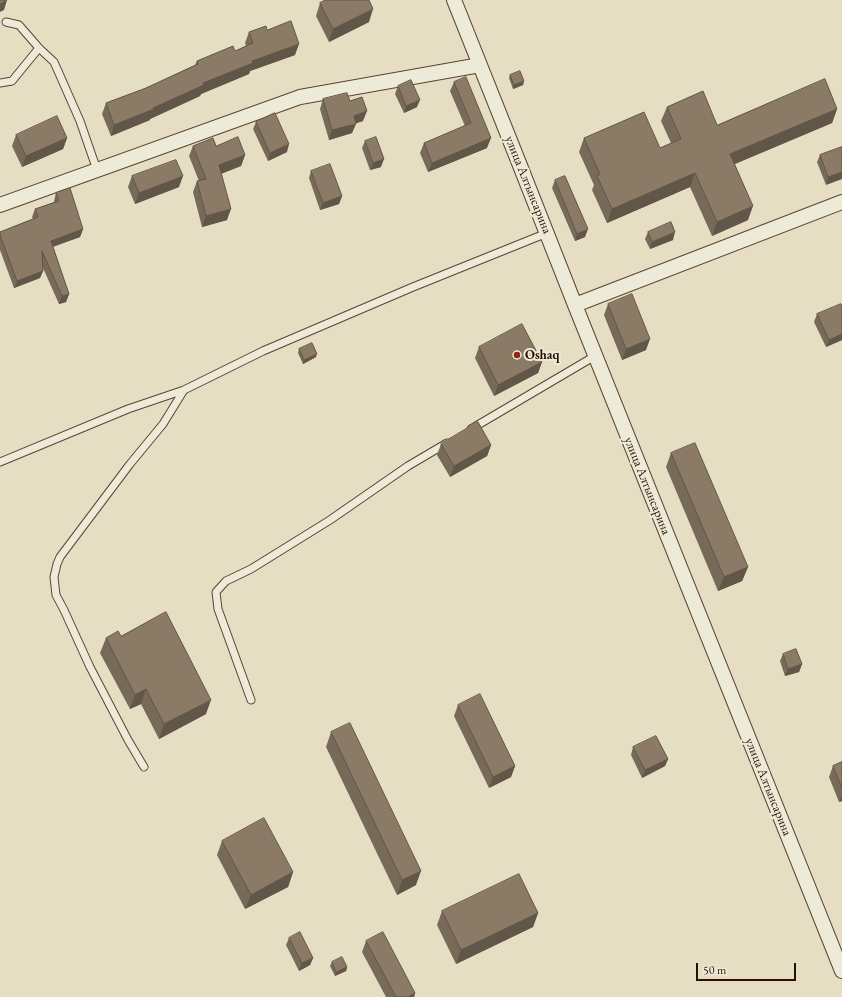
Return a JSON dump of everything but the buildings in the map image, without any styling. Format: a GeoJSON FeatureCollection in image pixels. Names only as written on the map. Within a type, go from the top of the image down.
{"type":"FeatureCollection","features":[{"type":"Feature","properties":{"kind":"street","name":"улица Алтынсарина"},"geometry":{"type":"LineString","coordinates":[[454,0],[595,356],[841,968]]}},
{"type":"Feature","properties":{"kind":"street"},"geometry":{"type":"LineString","coordinates":[[0,205],[300,97],[480,65]]}},
{"type":"Feature","properties":{"kind":"street"},"geometry":{"type":"LineString","coordinates":[[575,305],[842,202]]}},
{"type":"Feature","properties":{"kind":"lane"},"geometry":{"type":"LineString","coordinates":[[6,22],[19,25],[39,48],[54,62],[80,121],[97,170]]}},
{"type":"Feature","properties":{"kind":"lane"},"geometry":{"type":"LineString","coordinates":[[0,83],[12,81],[39,48]]}},
{"type":"Feature","properties":{"kind":"lane"},"geometry":{"type":"LineString","coordinates":[[0,462],[128,409],[184,390],[251,356],[413,287],[547,233]]}},
{"type":"Feature","properties":{"kind":"lane"},"geometry":{"type":"LineString","coordinates":[[251,700],[218,609],[216,592],[226,581],[251,569],[330,520],[408,466],[595,356]]}},
{"type":"Feature","properties":{"kind":"lane"},"geometry":{"type":"LineString","coordinates":[[144,766],[128,740],[90,667],[56,595],[54,577],[60,557],[130,464],[163,424],[184,390]]}},
{"type":"Feature","properties":{"kind":"place","name":"Oshaq"},"geometry":{"type":"Point","coordinates":[517,355]}}]}
